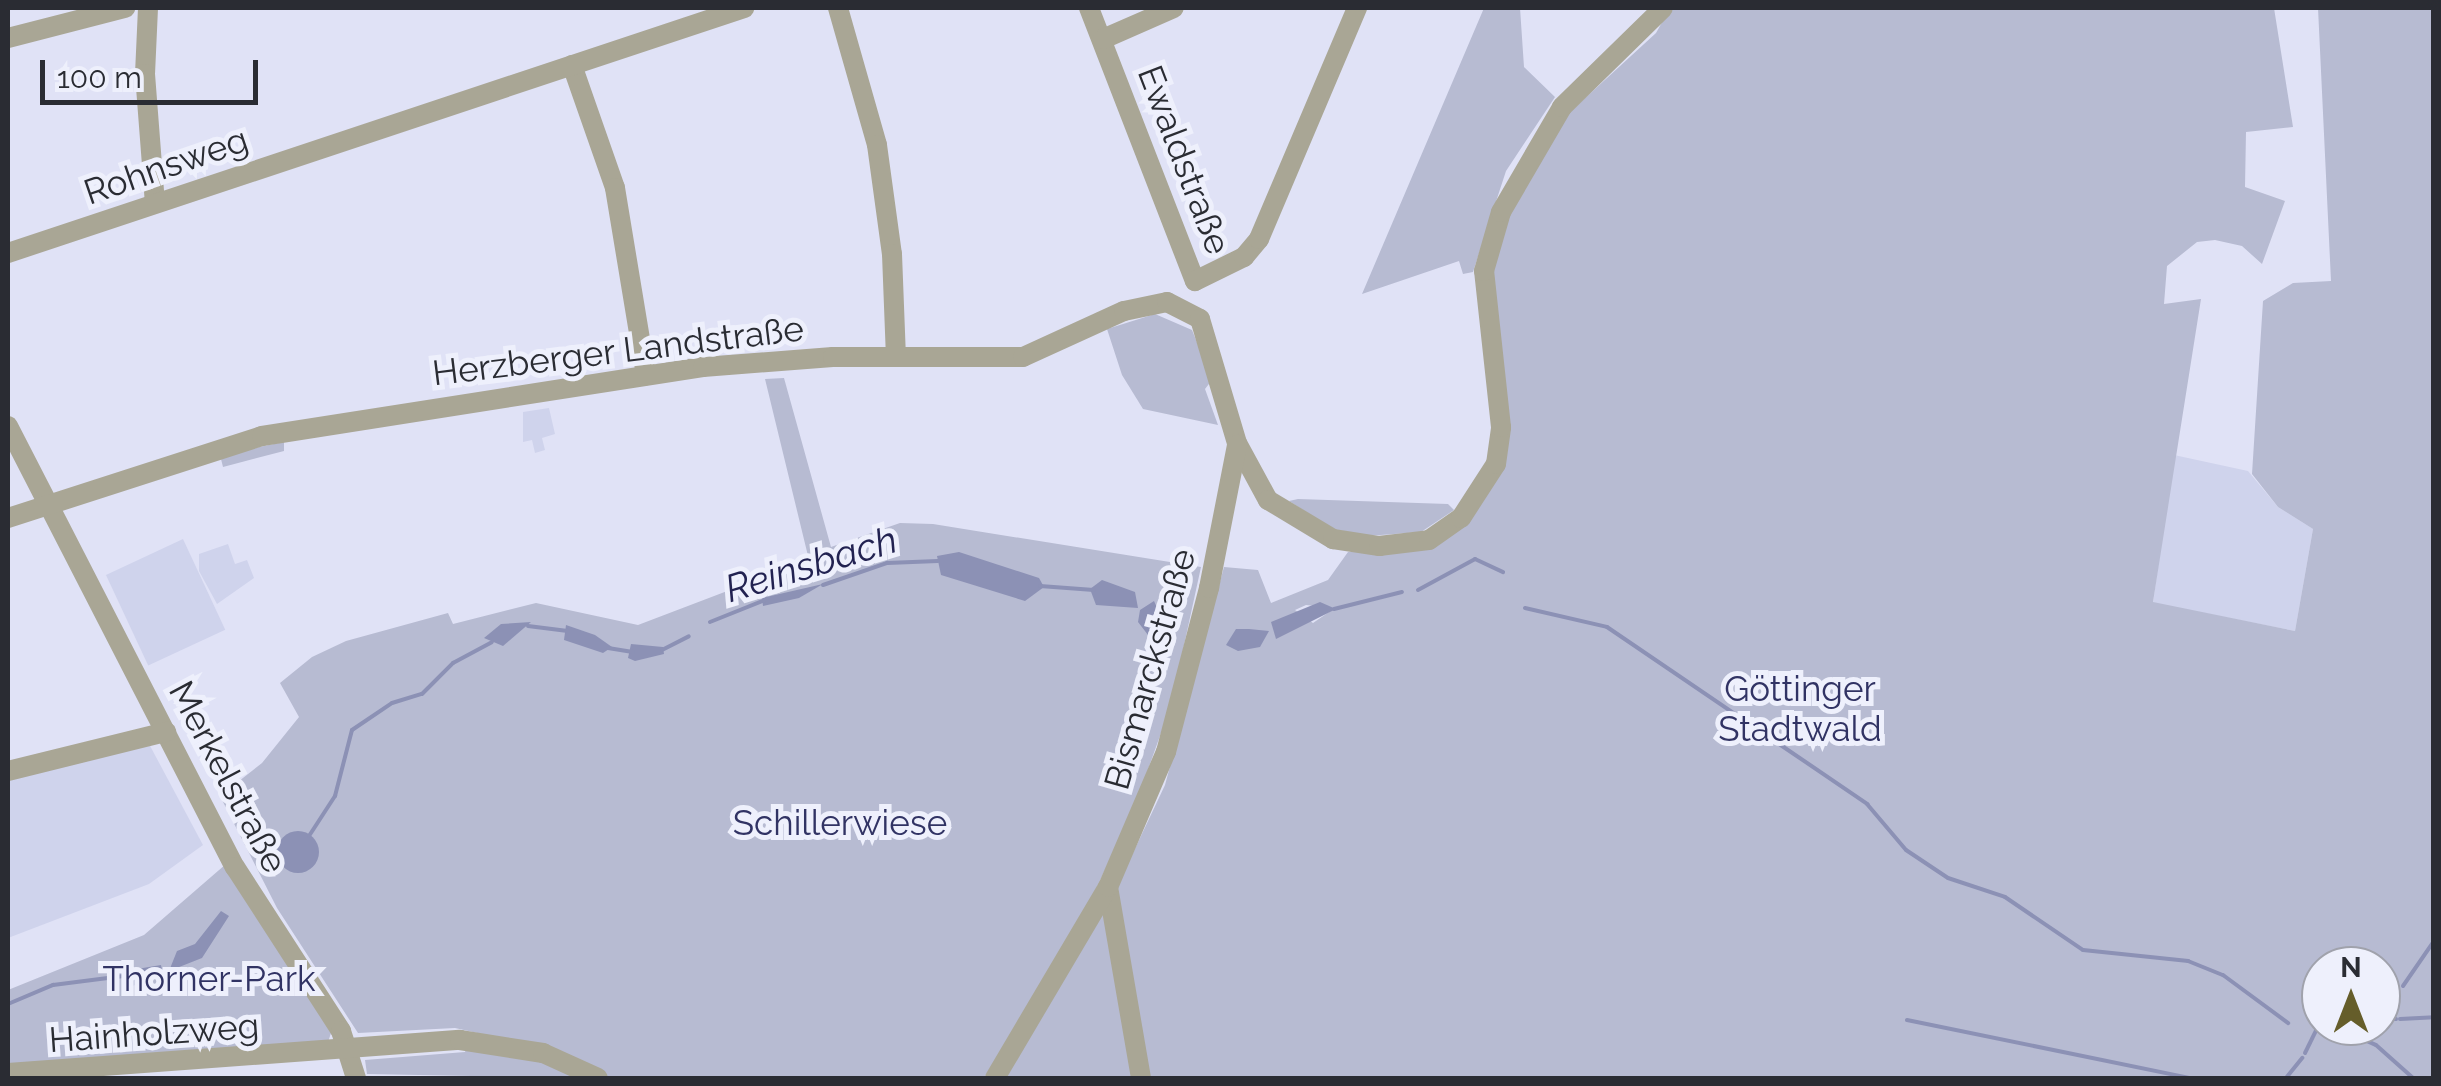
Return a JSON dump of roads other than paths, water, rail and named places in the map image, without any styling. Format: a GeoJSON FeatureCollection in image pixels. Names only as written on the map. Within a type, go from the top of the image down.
{"type":"FeatureCollection","features":[{"type":"Feature","properties":{"kind":"street"},"geometry":{"type":"LineString","coordinates":[[8,38],[124,8]]}},
{"type":"Feature","properties":{"kind":"street"},"geometry":{"type":"LineString","coordinates":[[148,8],[145,74],[156,203]]}},
{"type":"Feature","properties":{"kind":"street","name":"Rohnsweg"},"geometry":{"type":"LineString","coordinates":[[8,253],[744,8]]}},
{"type":"Feature","properties":{"kind":"street"},"geometry":{"type":"LineString","coordinates":[[838,8],[877,145],[892,254],[896,357]]}},
{"type":"Feature","properties":{"kind":"street","name":"Ewaldstraße"},"geometry":{"type":"LineString","coordinates":[[1089,8],[1196,281]]}},
{"type":"Feature","properties":{"kind":"street"},"geometry":{"type":"LineString","coordinates":[[1103,39],[1174,8]]}},
{"type":"Feature","properties":{"kind":"street"},"geometry":{"type":"LineString","coordinates":[[1358,8],[1259,239],[1244,257],[1196,281],[1184,305],[1206,332],[1237,443],[1268,500],[1309,530],[1379,546],[1429,540],[1474,502],[1496,464],[1501,428],[1484,271],[1500,212],[1562,107],[1663,8]]}},
{"type":"Feature","properties":{"kind":"street"},"geometry":{"type":"LineString","coordinates":[[572,66],[615,188],[646,375]]}},
{"type":"Feature","properties":{"kind":"street","name":"Herzberger Landstraße"},"geometry":{"type":"LineString","coordinates":[[8,518],[262,436],[646,375],[769,360],[1023,357],[1148,303],[1184,305]]}},
{"type":"Feature","properties":{"kind":"street","name":"Merkelstraße"},"geometry":{"type":"LineString","coordinates":[[8,426],[235,867],[349,1050],[357,1078]]}},
{"type":"Feature","properties":{"kind":"street","name":"Bismarckstraße"},"geometry":{"type":"LineString","coordinates":[[995,1078],[1108,887],[1178,714],[1227,507],[1237,443]]}},
{"type":"Feature","properties":{"kind":"street"},"geometry":{"type":"LineString","coordinates":[[1227,507],[1268,500]]}},
{"type":"Feature","properties":{"kind":"street"},"geometry":{"type":"LineString","coordinates":[[8,770],[166,732]]}},
{"type":"Feature","properties":{"kind":"street"},"geometry":{"type":"LineString","coordinates":[[1108,887],[1141,1078]]}},
{"type":"Feature","properties":{"kind":"street","name":"Hainholzweg"},"geometry":{"type":"LineString","coordinates":[[8,1073],[492,1042],[542,1052],[598,1078]]}},
{"type":"Feature","properties":{"kind":"waterway","name":"Reinsbach"},"geometry":{"type":"LineString","coordinates":[[1418,590],[1475,559],[1503,572]]}},
{"type":"Feature","properties":{"kind":"waterway","name":"Reinsbach"},"geometry":{"type":"LineString","coordinates":[[823,585],[887,563],[938,561]]}},
{"type":"Feature","properties":{"kind":"waterway","name":"Reinsbach"},"geometry":{"type":"LineString","coordinates":[[1040,586],[1094,590]]}},
{"type":"Feature","properties":{"kind":"waterway","name":"Reinsbach"},"geometry":{"type":"LineString","coordinates":[[1334,609],[1402,592]]}},
{"type":"Feature","properties":{"kind":"waterway","name":"Reinsbach"},"geometry":{"type":"LineString","coordinates":[[710,622],[765,600]]}},
{"type":"Feature","properties":{"kind":"waterway"},"geometry":{"type":"LineString","coordinates":[[1525,608],[1607,627],[1867,804],[1906,850],[1948,878],[2005,897],[2083,950],[2188,961],[2223,975],[2288,1023]]}},
{"type":"Feature","properties":{"kind":"waterway","name":"Reinsbach"},"geometry":{"type":"LineString","coordinates":[[528,626],[568,631]]}},
{"type":"Feature","properties":{"kind":"waterway","name":"Reinsbach"},"geometry":{"type":"LineString","coordinates":[[662,650],[689,636]]}},
{"type":"Feature","properties":{"kind":"waterway","name":"Reinsbach"},"geometry":{"type":"LineString","coordinates":[[309,836],[335,796],[352,730],[392,703],[422,694],[453,663],[492,642]]}},
{"type":"Feature","properties":{"kind":"waterway","name":"Reinsbach"},"geometry":{"type":"LineString","coordinates":[[608,648],[633,652]]}},
{"type":"Feature","properties":{"kind":"waterway"},"geometry":{"type":"LineString","coordinates":[[2403,986],[2434,941]]}},
{"type":"Feature","properties":{"kind":"waterway","name":"Reinsbach"},"geometry":{"type":"LineString","coordinates":[[8,1004],[53,985],[123,976]]}},
{"type":"Feature","properties":{"kind":"waterway"},"geometry":{"type":"LineString","coordinates":[[2401,1019],[2434,1017]]}},
{"type":"Feature","properties":{"kind":"waterway"},"geometry":{"type":"LineString","coordinates":[[1907,1020],[2189,1078]]}},
{"type":"Feature","properties":{"kind":"waterway"},"geometry":{"type":"LineString","coordinates":[[2305,1053],[2316,1030],[2340,1029],[2376,1045],[2413,1078]]}},
{"type":"Feature","properties":{"kind":"waterway"},"geometry":{"type":"LineString","coordinates":[[2286,1078],[2302,1058]]}},
{"type":"Feature","properties":{"kind":"park label","name":"Göttinger Stadtwald"},"geometry":{"type":"Point","coordinates":[1800,709]}},
{"type":"Feature","properties":{"kind":"park label","name":"Schillerwiese"},"geometry":{"type":"Point","coordinates":[840,823]}},
{"type":"Feature","properties":{"kind":"park label","name":"Thorner-Park"},"geometry":{"type":"Point","coordinates":[209,979]}}]}
